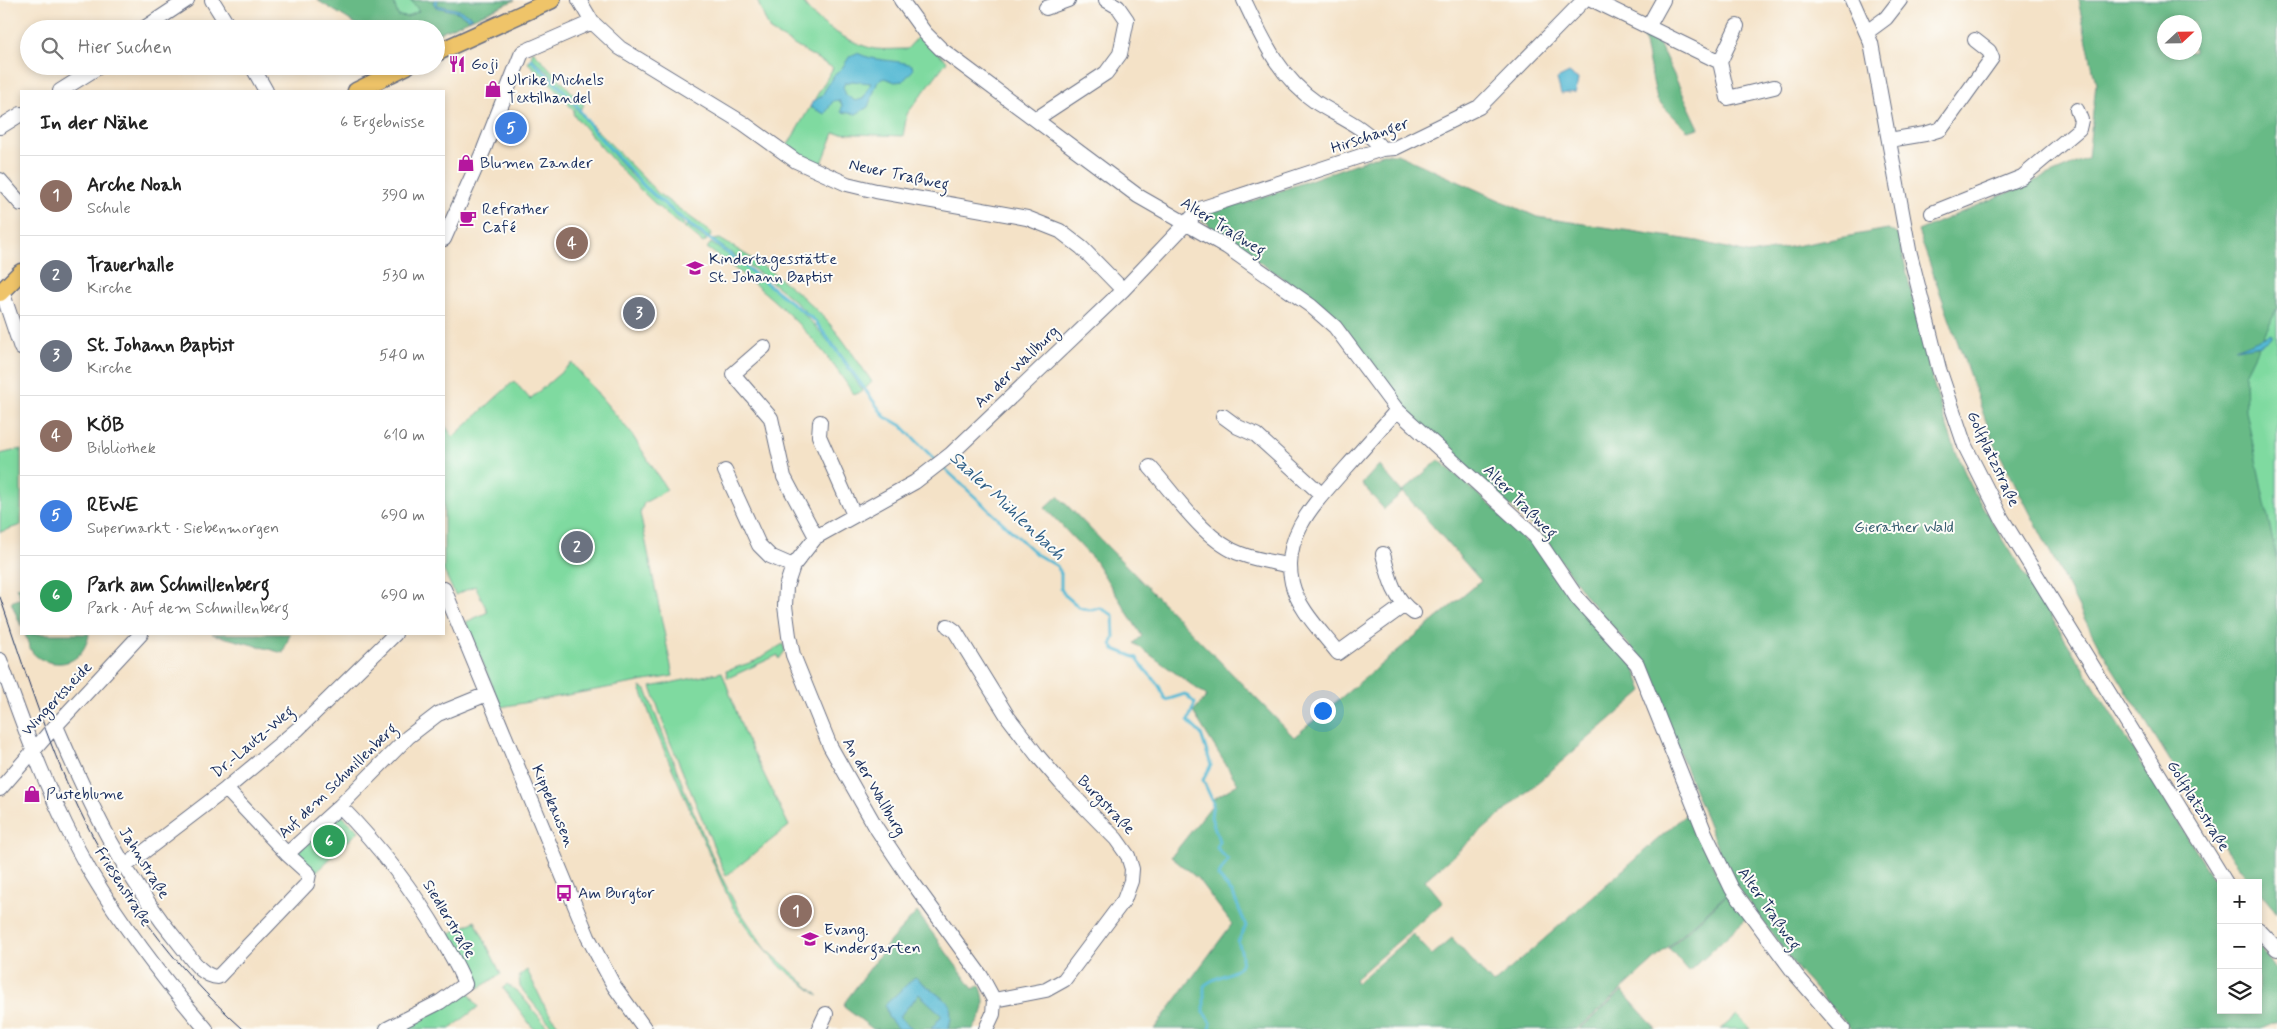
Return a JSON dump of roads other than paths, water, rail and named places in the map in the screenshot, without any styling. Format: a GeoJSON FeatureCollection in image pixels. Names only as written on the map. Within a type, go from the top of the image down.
{"type":"FeatureCollection","features":[{"type":"Feature","properties":{"kind":"main road"},"geometry":{"type":"LineString","coordinates":[[445,48],[552,0]]}},
{"type":"Feature","properties":{"kind":"main road"},"geometry":{"type":"LineString","coordinates":[[358,90],[389,75]]}},
{"type":"Feature","properties":{"kind":"main road"},"geometry":{"type":"LineString","coordinates":[[1,292],[20,273]]}},
{"type":"Feature","properties":{"kind":"street"},"geometry":{"type":"LineString","coordinates":[[157,20],[187,0]]}},
{"type":"Feature","properties":{"kind":"street"},"geometry":{"type":"LineString","coordinates":[[212,0],[224,20]]}},
{"type":"Feature","properties":{"kind":"street","name":"Neuer Traßweg"},"geometry":{"type":"LineString","coordinates":[[580,0],[592,22],[620,48],[743,123],[796,161],[848,184],[876,191],[1026,218],[1051,228],[1082,248],[1123,290]]}},
{"type":"Feature","properties":{"kind":"street","name":"Alter Traßweg"},"geometry":{"type":"LineString","coordinates":[[901,0],[925,33],[941,49],[1036,120],[1138,196],[1227,247],[1311,306],[1335,327],[1398,410],[1535,536],[1584,606],[1637,664],[1723,875],[1796,976],[1843,1029]]}},
{"type":"Feature","properties":{"kind":"street"},"geometry":{"type":"LineString","coordinates":[[1046,8],[1068,0]]}},
{"type":"Feature","properties":{"kind":"street"},"geometry":{"type":"LineString","coordinates":[[1036,120],[1106,73],[1120,54],[1127,20],[1118,7],[1106,0]]}},
{"type":"Feature","properties":{"kind":"street"},"geometry":{"type":"LineString","coordinates":[[1244,0],[1280,69],[1315,102],[1371,135],[1382,149]]}},
{"type":"Feature","properties":{"kind":"street","name":"Hirschanger"},"geometry":{"type":"LineString","coordinates":[[1186,223],[1200,209],[1382,149],[1395,148],[1407,144],[1479,107],[1584,0]]}},
{"type":"Feature","properties":{"kind":"street"},"geometry":{"type":"LineString","coordinates":[[1594,0],[1720,62]]}},
{"type":"Feature","properties":{"kind":"street"},"geometry":{"type":"LineString","coordinates":[[1648,27],[1663,0]]}},
{"type":"Feature","properties":{"kind":"street","name":"Golfplatzstraße"},"geometry":{"type":"LineString","coordinates":[[1852,0],[1867,32],[1890,140],[1909,250],[1939,368],[1965,446],[2002,519],[2224,879]]}},
{"type":"Feature","properties":{"kind":"street"},"geometry":{"type":"LineString","coordinates":[[1867,32],[1886,18],[1900,0]]}},
{"type":"Feature","properties":{"kind":"street"},"geometry":{"type":"LineString","coordinates":[[445,237],[523,52],[592,22]]}},
{"type":"Feature","properties":{"kind":"street"},"geometry":{"type":"LineString","coordinates":[[1737,26],[1720,62],[1728,98],[1774,87]]}},
{"type":"Feature","properties":{"kind":"street"},"geometry":{"type":"LineString","coordinates":[[1890,140],[1934,132],[1946,124],[1992,58],[1989,51],[1975,40]]}},
{"type":"Feature","properties":{"kind":"street"},"geometry":{"type":"LineString","coordinates":[[62,90],[86,75]]}},
{"type":"Feature","properties":{"kind":"street"},"geometry":{"type":"LineString","coordinates":[[257,75],[265,90]]}},
{"type":"Feature","properties":{"kind":"street"},"geometry":{"type":"LineString","coordinates":[[1932,212],[2022,177],[2079,129],[2081,120],[2077,110]]}},
{"type":"Feature","properties":{"kind":"street"},"geometry":{"type":"LineString","coordinates":[[0,127],[20,115]]}},
{"type":"Feature","properties":{"kind":"street"},"geometry":{"type":"LineString","coordinates":[[0,180],[20,203]]}},
{"type":"Feature","properties":{"kind":"street","name":"An der Wallburg"},"geometry":{"type":"LineString","coordinates":[[994,1000],[981,976],[881,836],[849,783],[830,746],[793,655],[785,606],[786,587],[793,566],[816,537],[854,514],[915,482],[948,456],[1123,290],[1186,223]]}},
{"type":"Feature","properties":{"kind":"street"},"geometry":{"type":"LineString","coordinates":[[1,292],[20,345]]}},
{"type":"Feature","properties":{"kind":"street"},"geometry":{"type":"LineString","coordinates":[[764,347],[733,374],[772,418],[784,477],[816,537]]}},
{"type":"Feature","properties":{"kind":"street"},"geometry":{"type":"LineString","coordinates":[[1383,554],[1390,582],[1408,610],[1338,653],[1299,602],[1292,584],[1290,566],[1297,532],[1309,509],[1398,410]]}},
{"type":"Feature","properties":{"kind":"street"},"geometry":{"type":"LineString","coordinates":[[1223,416],[1238,428],[1256,435],[1322,495]]}},
{"type":"Feature","properties":{"kind":"street"},"geometry":{"type":"LineString","coordinates":[[820,422],[819,436],[854,514]]}},
{"type":"Feature","properties":{"kind":"street"},"geometry":{"type":"LineString","coordinates":[[1150,468],[1192,515],[1201,529],[1226,547],[1240,554],[1290,566]]}},
{"type":"Feature","properties":{"kind":"street"},"geometry":{"type":"LineString","coordinates":[[725,471],[759,545],[770,556],[793,566]]}},
{"type":"Feature","properties":{"kind":"street","name":"Kippekausen"},"geometry":{"type":"LineString","coordinates":[[445,594],[448,608],[487,694],[592,945],[614,986],[645,1029]]}},
{"type":"Feature","properties":{"kind":"street","name":"Burgstraße"},"geometry":{"type":"LineString","coordinates":[[948,626],[955,631],[1000,704],[1031,748],[1061,783],[1116,839],[1128,856],[1132,870],[1129,890],[1124,900],[1064,980],[1046,990],[994,1000]]}},
{"type":"Feature","properties":{"kind":"street","name":"Wingertsheide"},"geometry":{"type":"LineString","coordinates":[[0,789],[141,635]]}},
{"type":"Feature","properties":{"kind":"street","name":"Dr.-Lautz-Weg"},"geometry":{"type":"LineString","coordinates":[[124,867],[226,789],[298,729],[394,635]]}},
{"type":"Feature","properties":{"kind":"street","name":"Friesenstraße"},"geometry":{"type":"LineString","coordinates":[[0,660],[33,751],[74,840],[99,886],[168,984],[206,1029]]}},
{"type":"Feature","properties":{"kind":"street","name":"Auf dem Schmillenberg"},"geometry":{"type":"LineString","coordinates":[[212,977],[224,974],[308,884],[309,874],[287,854],[340,806],[408,737],[438,714],[487,694]]}},
{"type":"Feature","properties":{"kind":"street","name":"Jahnstraße"},"geometry":{"type":"LineString","coordinates":[[56,726],[94,812],[124,867],[156,915],[200,968],[212,977]]}},
{"type":"Feature","properties":{"kind":"street"},"geometry":{"type":"LineString","coordinates":[[226,789],[287,854]]}},
{"type":"Feature","properties":{"kind":"street","name":"Siedlerstraße"},"geometry":{"type":"LineString","coordinates":[[340,806],[378,845],[400,873],[461,972],[465,984],[440,1002],[386,1029]]}},
{"type":"Feature","properties":{"kind":"street"},"geometry":{"type":"LineString","coordinates":[[2262,933],[2277,949]]}},
{"type":"Feature","properties":{"kind":"street"},"geometry":{"type":"LineString","coordinates":[[986,1029],[993,1014],[994,1000]]}},
{"type":"Feature","properties":{"kind":"street"},"geometry":{"type":"LineString","coordinates":[[819,1029],[826,1014]]}},
{"type":"Feature","properties":{"kind":"water"},"geometry":{"type":"Polygon","coordinates":[[[438,0],[437,5],[460,10],[473,17],[469,19],[458,12],[436,7],[433,2],[438,0]]]}},
{"type":"Feature","properties":{"kind":"water"},"geometry":{"type":"Polygon","coordinates":[[[857,53],[871,58],[905,63],[912,65],[913,70],[903,81],[895,82],[885,78],[878,81],[868,107],[856,114],[841,112],[842,105],[839,100],[833,101],[825,114],[810,107],[813,101],[821,97],[834,75],[842,68],[850,56],[857,53]],[[852,81],[845,83],[843,87],[846,95],[855,101],[863,99],[871,83],[852,81]]]}},
{"type":"Feature","properties":{"kind":"water"},"geometry":{"type":"Polygon","coordinates":[[[1569,73],[1578,79],[1576,92],[1561,94],[1557,79],[1569,73]]]}},
{"type":"Feature","properties":{"kind":"water"},"geometry":{"type":"Polygon","coordinates":[[[2272,334],[2272,338],[2261,345],[2235,349],[2272,334]]]}},
{"type":"Feature","properties":{"kind":"water"},"geometry":{"type":"Polygon","coordinates":[[[915,977],[950,1004],[951,1019],[948,1029],[931,1029],[942,1015],[919,994],[899,1017],[913,1029],[898,1029],[888,1017],[885,1005],[915,977]]]}},
{"type":"Feature","properties":{"kind":"waterway","name":"Saaler Mühlenbach"},"geometry":{"type":"LineString","coordinates":[[531,59],[572,99],[594,131],[646,188],[687,223],[815,321],[885,417],[901,425],[936,461]]}},
{"type":"Feature","properties":{"kind":"waterway","name":"Saaler Mühlenbach"},"geometry":{"type":"LineString","coordinates":[[941,465],[1036,554],[1057,566],[1061,574],[1061,589],[1065,595],[1079,607],[1089,610],[1100,608],[1113,615],[1114,638],[1111,645],[1114,649],[1137,658],[1159,686],[1166,700],[1185,694],[1195,703],[1188,721],[1201,734],[1211,765],[1203,780],[1213,802],[1211,817],[1219,841],[1217,848],[1228,860],[1218,876],[1233,894],[1246,926],[1238,942],[1242,954],[1242,962],[1239,967],[1204,986],[1204,1013],[1211,1023],[1210,1029]]}},
{"type":"Feature","properties":{"kind":"tram line"},"geometry":{"type":"LineString","coordinates":[[0,597],[36,703],[66,782],[94,838],[130,898],[171,954],[243,1029]]}},
{"type":"Feature","properties":{"kind":"place","name":"Goji"},"geometry":{"type":"Point","coordinates":[457,64]}},
{"type":"Feature","properties":{"kind":"place","name":"Ulrike Michels Textilhandel"},"geometry":{"type":"Point","coordinates":[493,89]}},
{"type":"Feature","properties":{"kind":"place","name":"REWE"},"geometry":{"type":"Point","coordinates":[511,128]}},
{"type":"Feature","properties":{"kind":"place","name":"Blumen Zander"},"geometry":{"type":"Point","coordinates":[466,163]}},
{"type":"Feature","properties":{"kind":"place","name":"Refrather Café"},"geometry":{"type":"Point","coordinates":[468,218]}},
{"type":"Feature","properties":{"kind":"place","name":"KÖB"},"geometry":{"type":"Point","coordinates":[572,243]}},
{"type":"Feature","properties":{"kind":"place","name":"Kindertagesstätte St. Johann Baptist"},"geometry":{"type":"Point","coordinates":[695,268]}},
{"type":"Feature","properties":{"kind":"place","name":"St. Johann Baptist"},"geometry":{"type":"Point","coordinates":[639,313]}},
{"type":"Feature","properties":{"kind":"place","name":"Trauerhalle"},"geometry":{"type":"Point","coordinates":[577,547]}},
{"type":"Feature","properties":{"kind":"place","name":"Pusteblume"},"geometry":{"type":"Point","coordinates":[32,794]}},
{"type":"Feature","properties":{"kind":"place","name":"Park am Schmillenberg"},"geometry":{"type":"Point","coordinates":[329,841]}},
{"type":"Feature","properties":{"kind":"place","name":"Am Burgtor"},"geometry":{"type":"Point","coordinates":[564,893]}},
{"type":"Feature","properties":{"kind":"place","name":"Arche Noah"},"geometry":{"type":"Point","coordinates":[796,911]}},
{"type":"Feature","properties":{"kind":"place","name":"Evang. Kindergarten"},"geometry":{"type":"Point","coordinates":[810,939]}},
{"type":"Feature","properties":{"kind":"park label","name":"Gierather Wald"},"geometry":{"type":"Point","coordinates":[1904,527]}}]}
